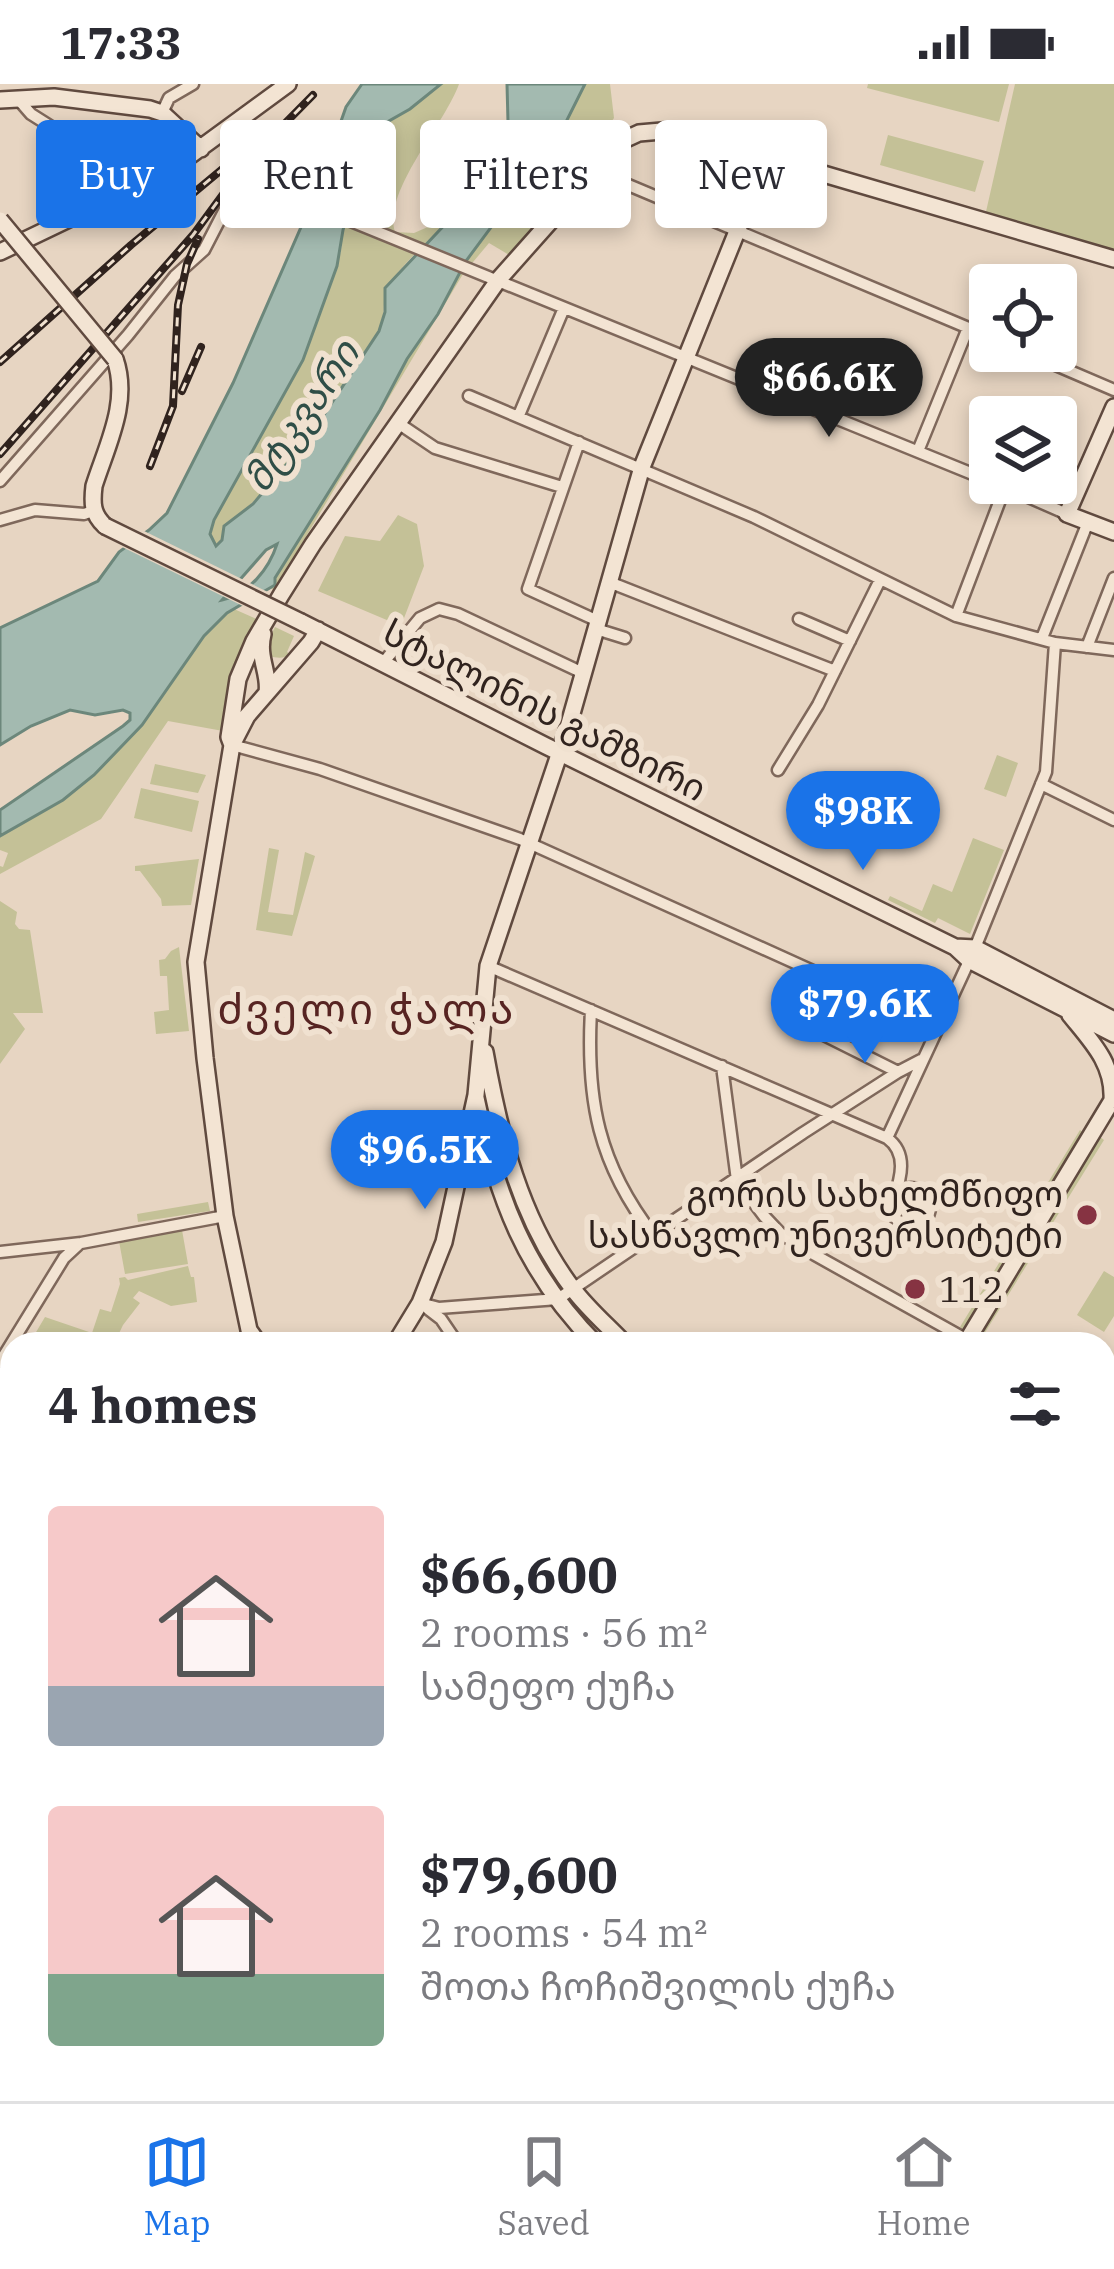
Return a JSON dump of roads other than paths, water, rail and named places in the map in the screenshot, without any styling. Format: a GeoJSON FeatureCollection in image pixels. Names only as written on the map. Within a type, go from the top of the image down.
{"type":"FeatureCollection","features":[{"type":"Feature","properties":{"kind":"street"},"geometry":{"type":"LineString","coordinates":[[162,113],[169,98],[193,84]]}},
{"type":"Feature","properties":{"kind":"street"},"geometry":{"type":"LineString","coordinates":[[196,152],[282,86]]}},
{"type":"Feature","properties":{"kind":"street"},"geometry":{"type":"LineString","coordinates":[[0,100],[54,97],[162,113],[201,149]]}},
{"type":"Feature","properties":{"kind":"street"},"geometry":{"type":"LineString","coordinates":[[18,99],[40,120]]}},
{"type":"Feature","properties":{"kind":"street"},"geometry":{"type":"LineString","coordinates":[[827,175],[1114,259]]}},
{"type":"Feature","properties":{"kind":"street"},"geometry":{"type":"LineString","coordinates":[[0,481],[175,276],[204,250],[245,178],[969,472]]}},
{"type":"Feature","properties":{"kind":"street"},"geometry":{"type":"LineString","coordinates":[[631,186],[968,328],[918,451]]}},
{"type":"Feature","properties":{"kind":"street"},"geometry":{"type":"LineString","coordinates":[[0,220],[115,359],[121,383],[119,407],[94,486],[93,511],[35,510],[0,520]]}},
{"type":"Feature","properties":{"kind":"street"},"geometry":{"type":"LineString","coordinates":[[2,246],[42,228]]}},
{"type":"Feature","properties":{"kind":"street"},"geometry":{"type":"LineString","coordinates":[[232,745],[229,737],[238,682],[254,641],[313,544],[499,279],[544,228]]}},
{"type":"Feature","properties":{"kind":"street"},"geometry":{"type":"LineString","coordinates":[[611,1332],[534,1268],[510,1221],[488,1153],[482,1031],[488,966],[559,752],[642,467],[737,230]]}},
{"type":"Feature","properties":{"kind":"street"},"geometry":{"type":"LineString","coordinates":[[519,416],[564,308]]}},
{"type":"Feature","properties":{"kind":"street"},"geometry":{"type":"LineString","coordinates":[[1072,372],[1114,390]]}},
{"type":"Feature","properties":{"kind":"street"},"geometry":{"type":"LineString","coordinates":[[469,396],[754,517],[956,616],[1055,643],[1114,650]]}},
{"type":"Feature","properties":{"kind":"street"},"geometry":{"type":"LineString","coordinates":[[1067,514],[1114,407]]}},
{"type":"Feature","properties":{"kind":"street"},"geometry":{"type":"LineString","coordinates":[[398,423],[435,448],[562,487]]}},
{"type":"Feature","properties":{"kind":"street"},"geometry":{"type":"LineString","coordinates":[[580,442],[528,589],[625,638]]}},
{"type":"Feature","properties":{"kind":"street"},"geometry":{"type":"LineString","coordinates":[[956,616],[991,504]]}},
{"type":"Feature","properties":{"kind":"street"},"geometry":{"type":"LineString","coordinates":[[1044,504],[1114,532]]}},
{"type":"Feature","properties":{"kind":"street","name":"სტალინის გამზირი"},"geometry":{"type":"LineString","coordinates":[[93,511],[105,526],[956,947],[1114,1020]]}},
{"type":"Feature","properties":{"kind":"street"},"geometry":{"type":"LineString","coordinates":[[1042,638],[1088,522]]}},
{"type":"Feature","properties":{"kind":"street"},"geometry":{"type":"LineString","coordinates":[[1089,647],[1114,578]]}},
{"type":"Feature","properties":{"kind":"street"},"geometry":{"type":"LineString","coordinates":[[778,770],[836,671],[880,580]]}},
{"type":"Feature","properties":{"kind":"street"},"geometry":{"type":"LineString","coordinates":[[609,582],[836,671]]}},
{"type":"Feature","properties":{"kind":"street"},"geometry":{"type":"LineString","coordinates":[[383,663],[420,618],[439,609],[583,673]]}},
{"type":"Feature","properties":{"kind":"street"},"geometry":{"type":"LineString","coordinates":[[800,619],[850,641]]}},
{"type":"Feature","properties":{"kind":"street"},"geometry":{"type":"LineString","coordinates":[[264,695],[268,684],[263,666],[265,625]]}},
{"type":"Feature","properties":{"kind":"street"},"geometry":{"type":"LineString","coordinates":[[251,1332],[225,1216],[196,957],[232,745],[247,716],[296,660],[310,626]]}},
{"type":"Feature","properties":{"kind":"street"},"geometry":{"type":"LineString","coordinates":[[887,1138],[972,954],[1041,784],[1049,751],[1055,643]]}},
{"type":"Feature","properties":{"kind":"street"},"geometry":{"type":"LineString","coordinates":[[264,695],[248,700],[240,694],[238,682],[245,671],[296,660]]}},
{"type":"Feature","properties":{"kind":"street"},"geometry":{"type":"LineString","coordinates":[[232,745],[320,769],[528,843],[835,981],[836,990],[816,1031],[898,1072]]}},
{"type":"Feature","properties":{"kind":"street"},"geometry":{"type":"LineString","coordinates":[[1041,784],[1114,820]]}},
{"type":"Feature","properties":{"kind":"street","name":"სტალინის გამზირი"},"geometry":{"type":"LineString","coordinates":[[972,954],[1114,1034]]}},
{"type":"Feature","properties":{"kind":"street"},"geometry":{"type":"LineString","coordinates":[[488,966],[887,1138],[898,1148],[905,1184],[892,1211],[898,1222],[910,1226],[921,1223],[928,1213],[928,1201],[905,1184]]}},
{"type":"Feature","properties":{"kind":"street"},"geometry":{"type":"LineString","coordinates":[[591,1010],[589,1069],[598,1129],[620,1186],[654,1236]]}},
{"type":"Feature","properties":{"kind":"street"},"geometry":{"type":"LineString","coordinates":[[975,1332],[1105,1126],[1113,1098],[1108,1065],[1066,1011]]}},
{"type":"Feature","properties":{"kind":"street"},"geometry":{"type":"LineString","coordinates":[[420,1303],[439,1308],[566,1294],[921,1060]]}},
{"type":"Feature","properties":{"kind":"street"},"geometry":{"type":"LineString","coordinates":[[722,1066],[737,1180],[780,1233],[949,1332]]}},
{"type":"Feature","properties":{"kind":"street"},"geometry":{"type":"LineString","coordinates":[[402,1332],[420,1303],[444,1242],[463,1152],[484,1095]]}},
{"type":"Feature","properties":{"kind":"street"},"geometry":{"type":"LineString","coordinates":[[484,1095],[528,1213],[589,1332]]}},
{"type":"Feature","properties":{"kind":"street"},"geometry":{"type":"LineString","coordinates":[[463,1152],[488,1153]]}},
{"type":"Feature","properties":{"kind":"street"},"geometry":{"type":"LineString","coordinates":[[510,1221],[528,1213]]}},
{"type":"Feature","properties":{"kind":"street"},"geometry":{"type":"LineString","coordinates":[[0,1252],[81,1243],[225,1216]]}},
{"type":"Feature","properties":{"kind":"street"},"geometry":{"type":"LineString","coordinates":[[18,1332],[64,1258],[81,1243]]}},
{"type":"Feature","properties":{"kind":"street"},"geometry":{"type":"LineString","coordinates":[[52,1245],[64,1258]]}},
{"type":"Feature","properties":{"kind":"street"},"geometry":{"type":"LineString","coordinates":[[420,1303],[450,1332]]}},
{"type":"Feature","properties":{"kind":"railway"},"geometry":{"type":"LineString","coordinates":[[0,454],[193,235],[246,163],[313,95]]}},
{"type":"Feature","properties":{"kind":"railway"},"geometry":{"type":"LineString","coordinates":[[0,362],[220,171]]}},
{"type":"Feature","properties":{"kind":"railway"},"geometry":{"type":"LineString","coordinates":[[150,466],[173,406],[178,305],[198,239]]}},
{"type":"Feature","properties":{"kind":"railway"},"geometry":{"type":"LineString","coordinates":[[182,391],[201,347]]}},
{"type":"Feature","properties":{"kind":"place","name":"გორის სახელმწიფო სასწავლო უნივერსიტეტი"},"geometry":{"type":"Point","coordinates":[1087,1215]}},
{"type":"Feature","properties":{"kind":"place","name":"112"},"geometry":{"type":"Point","coordinates":[915,1289]}},
{"type":"Feature","properties":{"kind":"district","name":"ძველი ჭალა"},"geometry":{"type":"Point","coordinates":[367,1009]}},
{"type":"Feature","properties":{"kind":"water label","name":"მტკვარი"},"geometry":{"type":"Point","coordinates":[301,416]}}]}
